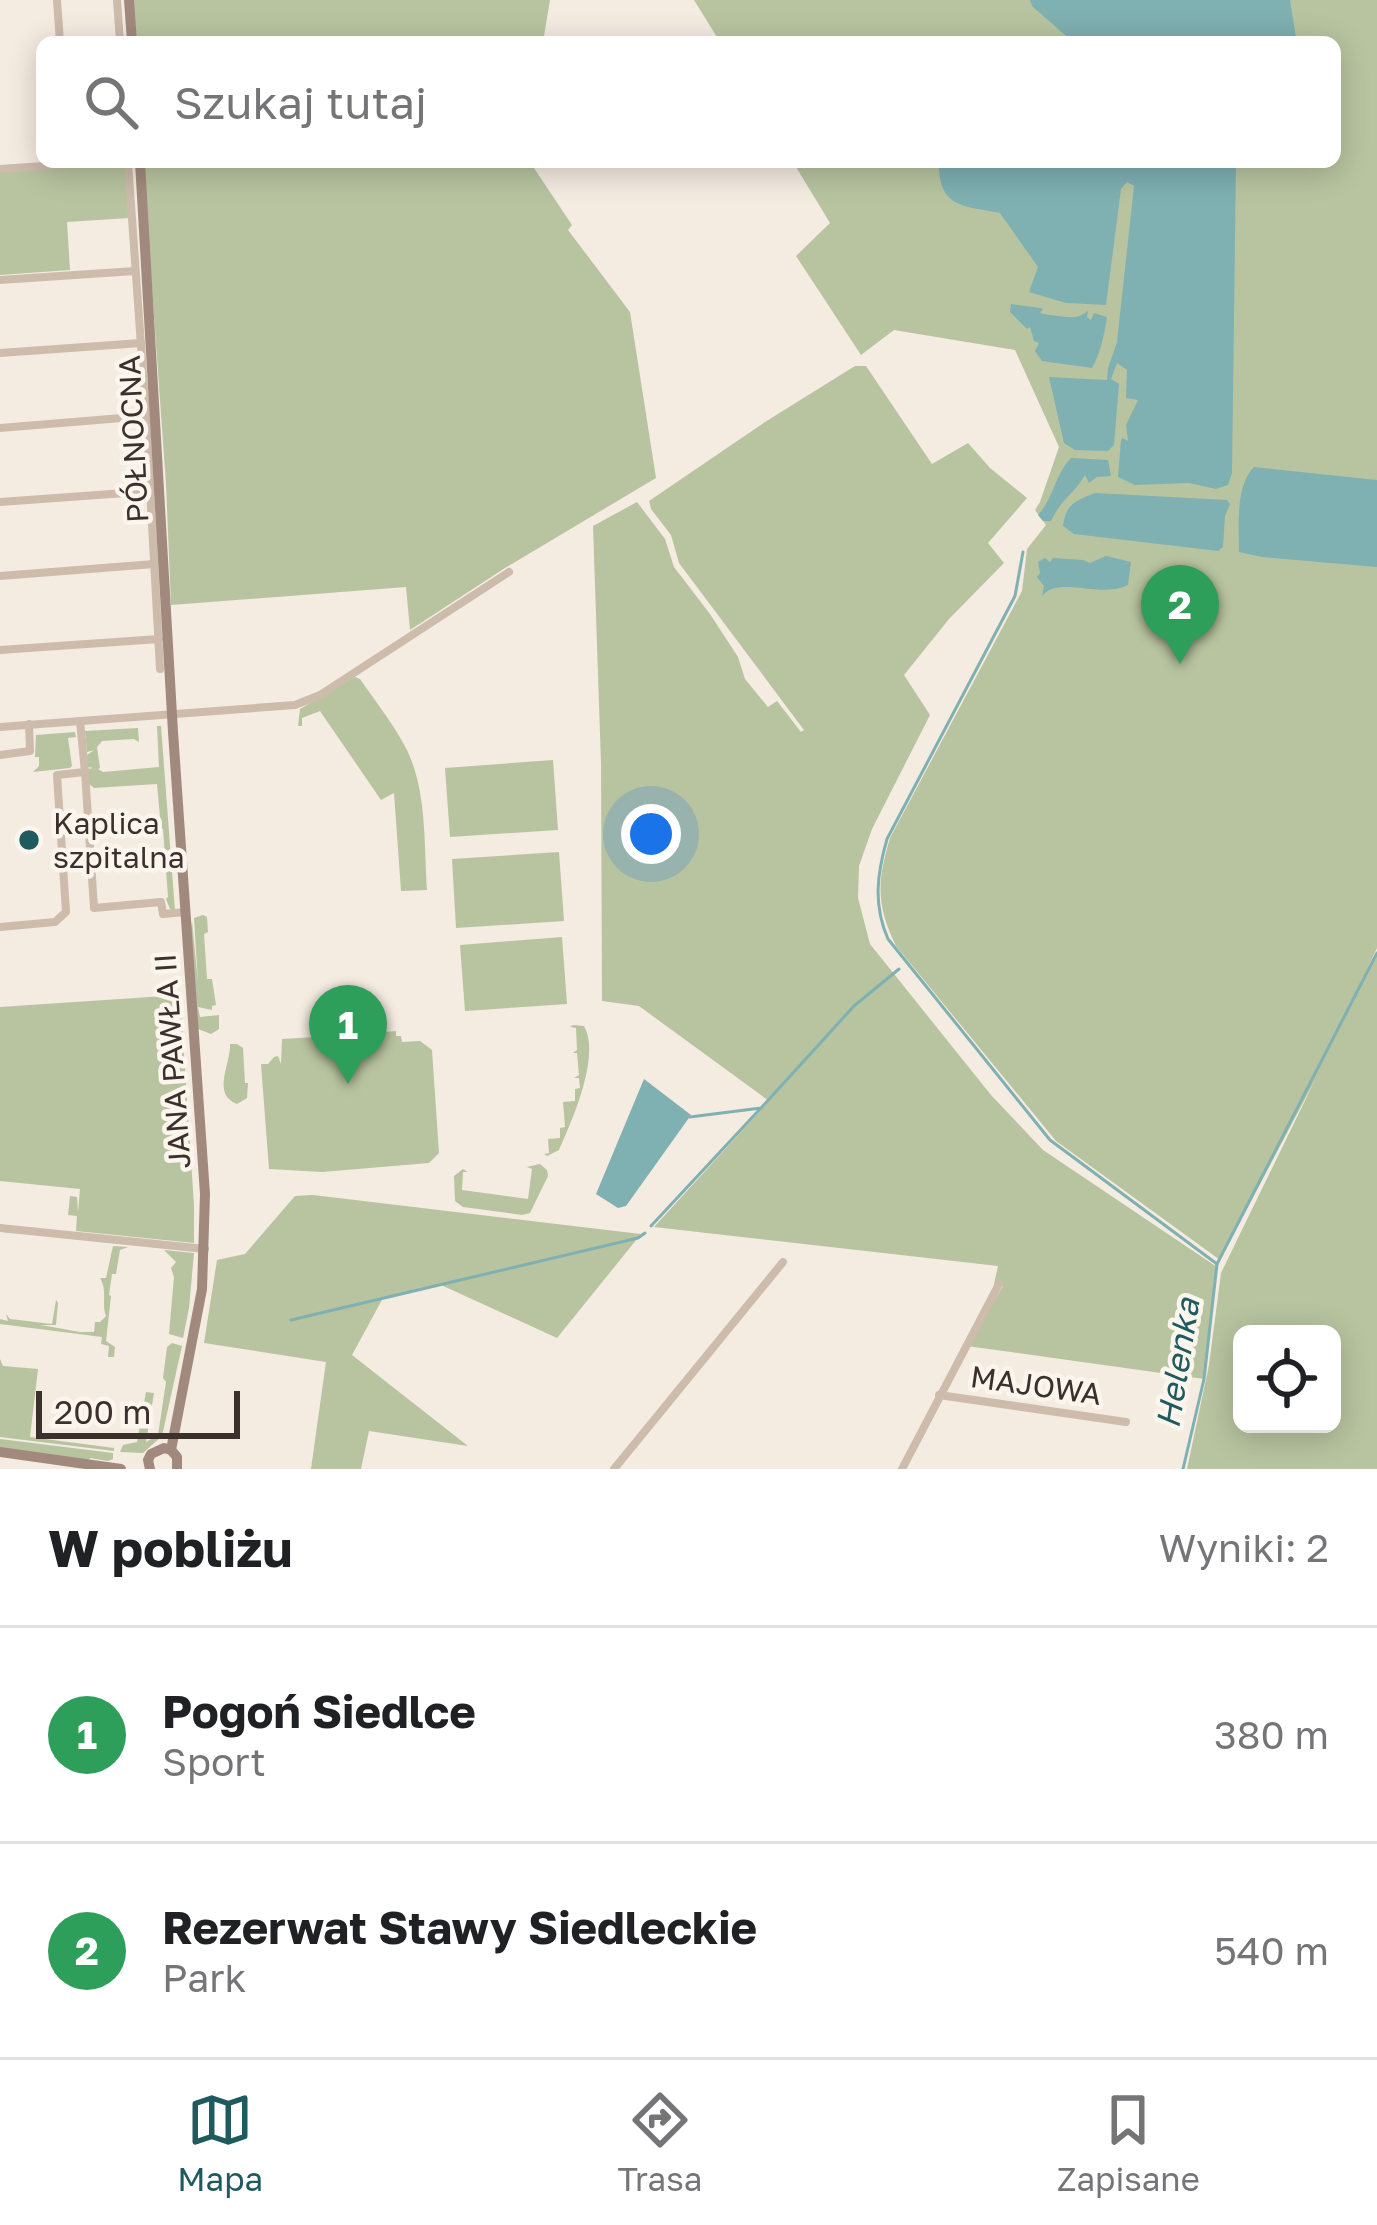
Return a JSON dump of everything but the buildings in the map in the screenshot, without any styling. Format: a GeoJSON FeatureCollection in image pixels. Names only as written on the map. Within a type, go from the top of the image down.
{"type":"FeatureCollection","features":[{"type":"Feature","properties":{"kind":"main road"},"geometry":{"type":"LineString","coordinates":[[129,0],[132,36]]}},
{"type":"Feature","properties":{"kind":"main road","name":"PÓŁNOCNA"},"geometry":{"type":"LineString","coordinates":[[140,168],[155,491],[172,714]]}},
{"type":"Feature","properties":{"kind":"main road","name":"JANA PAWŁA II"},"geometry":{"type":"LineString","coordinates":[[172,714],[206,1249],[175,1460]]}},
{"type":"Feature","properties":{"kind":"main road"},"geometry":{"type":"LineString","coordinates":[[0,1452],[123,1469],[149,1465],[154,1451],[175,1460]]}},
{"type":"Feature","properties":{"kind":"street"},"geometry":{"type":"LineString","coordinates":[[57,0],[60,36]]}},
{"type":"Feature","properties":{"kind":"street"},"geometry":{"type":"LineString","coordinates":[[117,0],[120,36]]}},
{"type":"Feature","properties":{"kind":"street"},"geometry":{"type":"LineString","coordinates":[[0,170],[36,166]]}},
{"type":"Feature","properties":{"kind":"street","name":"PÓŁNOCNA"},"geometry":{"type":"LineString","coordinates":[[128,168],[155,491],[160,669]]}},
{"type":"Feature","properties":{"kind":"street"},"geometry":{"type":"LineString","coordinates":[[0,280],[135,271]]}},
{"type":"Feature","properties":{"kind":"street"},"geometry":{"type":"LineString","coordinates":[[0,353],[141,344]]}},
{"type":"Feature","properties":{"kind":"street"},"geometry":{"type":"LineString","coordinates":[[0,428],[146,416]]}},
{"type":"Feature","properties":{"kind":"street"},"geometry":{"type":"LineString","coordinates":[[0,502],[155,491]]}},
{"type":"Feature","properties":{"kind":"street"},"geometry":{"type":"LineString","coordinates":[[0,576],[155,564]]}},
{"type":"Feature","properties":{"kind":"street"},"geometry":{"type":"LineString","coordinates":[[0,727],[295,705],[310,700],[509,572]]}},
{"type":"Feature","properties":{"kind":"street"},"geometry":{"type":"LineString","coordinates":[[0,650],[159,639]]}},
{"type":"Feature","properties":{"kind":"street"},"geometry":{"type":"LineString","coordinates":[[80,721],[94,908],[161,902],[163,914],[186,912]]}},
{"type":"Feature","properties":{"kind":"street"},"geometry":{"type":"LineString","coordinates":[[0,755],[30,751],[29,724]]}},
{"type":"Feature","properties":{"kind":"street"},"geometry":{"type":"LineString","coordinates":[[0,927],[55,922],[65,914],[58,775],[85,772]]}},
{"type":"Feature","properties":{"kind":"street"},"geometry":{"type":"LineString","coordinates":[[0,1228],[206,1249]]}},
{"type":"Feature","properties":{"kind":"street"},"geometry":{"type":"LineString","coordinates":[[614,1469],[783,1262]]}},
{"type":"Feature","properties":{"kind":"street"},"geometry":{"type":"LineString","coordinates":[[906,1468],[999,1284]]}},
{"type":"Feature","properties":{"kind":"street","name":"MAJOWA"},"geometry":{"type":"LineString","coordinates":[[940,1395],[1126,1422]]}},
{"type":"Feature","properties":{"kind":"green space"},"geometry":{"type":"Polygon","coordinates":[[[133,0],[550,0],[544,36],[135,36],[133,0]]]}},
{"type":"Feature","properties":{"kind":"green space"},"geometry":{"type":"Polygon","coordinates":[[[694,0],[1377,0],[1377,948],[1357,991],[1377,954],[1377,1469],[1187,1469],[1209,1365],[1221,1273],[1315,1080],[1220,1260],[1056,1141],[896,946],[881,893],[890,838],[1022,591],[1027,549],[1046,525],[1035,510],[1059,447],[1015,350],[894,330],[861,355],[796,256],[830,223],[797,168],[1341,168],[1341,36],[716,36],[694,0]]]}},
{"type":"Feature","properties":{"kind":"green space"},"geometry":{"type":"Polygon","coordinates":[[[125,168],[129,218],[67,222],[70,270],[0,275],[0,172],[125,168]]]}},
{"type":"Feature","properties":{"kind":"green space"},"geometry":{"type":"Polygon","coordinates":[[[143,168],[534,168],[572,225],[568,230],[630,312],[656,478],[410,630],[406,587],[171,605],[143,168]]]}},
{"type":"Feature","properties":{"kind":"green space"},"geometry":{"type":"Polygon","coordinates":[[[855,366],[866,366],[932,464],[968,443],[1027,498],[988,543],[1004,563],[949,619],[904,675],[930,715],[872,829],[859,866],[858,898],[870,944],[991,1095],[1043,1150],[1217,1267],[1204,1379],[967,1346],[1003,1286],[994,1284],[998,1266],[654,1227],[769,1101],[639,1006],[602,1001],[593,526],[637,502],[665,539],[674,567],[738,657],[745,679],[768,707],[777,701],[801,732],[804,730],[679,563],[671,535],[649,501],[855,366]]]}},
{"type":"Feature","properties":{"kind":"green space"},"geometry":{"type":"Polygon","coordinates":[[[355,677],[391,723],[413,766],[423,818],[427,890],[401,891],[394,793],[381,800],[320,711],[302,718],[298,726],[300,709],[355,677]]]}},
{"type":"Feature","properties":{"kind":"green space"},"geometry":{"type":"Polygon","coordinates":[[[157,726],[161,726],[175,911],[166,899],[157,784],[94,788],[89,784],[88,769],[93,768],[88,767],[87,755],[94,750],[87,752],[85,731],[138,728],[139,742],[102,741],[97,747],[98,769],[103,772],[159,767],[157,726]]]}},
{"type":"Feature","properties":{"kind":"green space"},"geometry":{"type":"Polygon","coordinates":[[[75,732],[76,737],[68,738],[70,768],[33,772],[39,766],[36,735],[75,732]]]}},
{"type":"Feature","properties":{"kind":"green space"},"geometry":{"type":"Polygon","coordinates":[[[553,760],[558,830],[450,837],[445,768],[553,760]]]}},
{"type":"Feature","properties":{"kind":"green space"},"geometry":{"type":"Polygon","coordinates":[[[559,852],[564,921],[456,928],[452,859],[559,852]]]}},
{"type":"Feature","properties":{"kind":"green space"},"geometry":{"type":"Polygon","coordinates":[[[203,915],[208,932],[204,934],[207,979],[212,979],[216,1005],[212,1010],[198,1007],[200,1017],[219,1015],[219,1029],[211,1034],[198,1029],[191,928],[192,921],[198,983],[194,918],[203,915]]]}},
{"type":"Feature","properties":{"kind":"green space"},"geometry":{"type":"Polygon","coordinates":[[[562,937],[567,1004],[465,1011],[460,945],[562,937]]]}},
{"type":"Feature","properties":{"kind":"green space"},"geometry":{"type":"Polygon","coordinates":[[[180,995],[194,1243],[76,1231],[77,1216],[68,1215],[70,1196],[77,1197],[78,1212],[80,1189],[0,1181],[0,1007],[180,995]]]}},
{"type":"Feature","properties":{"kind":"green space"},"geometry":{"type":"Polygon","coordinates":[[[573,1025],[584,1026],[588,1039],[587,1071],[559,1150],[547,1156],[548,1139],[560,1138],[560,1128],[565,1127],[563,1102],[575,1101],[575,1089],[580,1088],[579,1078],[574,1078],[579,1075],[573,1025]]]}},
{"type":"Feature","properties":{"kind":"green space"},"geometry":{"type":"Polygon","coordinates":[[[396,1031],[402,1042],[420,1041],[432,1050],[439,1153],[429,1163],[322,1172],[269,1169],[261,1064],[278,1056],[281,1064],[282,1039],[315,1037],[318,1042],[318,1036],[326,1036],[327,1041],[341,1034],[342,1040],[352,1039],[353,1034],[363,1038],[363,1034],[396,1031]]]}},
{"type":"Feature","properties":{"kind":"green space"},"geometry":{"type":"Polygon","coordinates":[[[230,1044],[243,1048],[248,1083],[247,1098],[237,1104],[224,1086],[230,1044]]]}},
{"type":"Feature","properties":{"kind":"green space"},"geometry":{"type":"Polygon","coordinates":[[[540,1164],[548,1176],[530,1213],[463,1207],[455,1201],[454,1176],[463,1169],[468,1172],[463,1172],[462,1190],[528,1199],[532,1169],[527,1167],[540,1164]]]}},
{"type":"Feature","properties":{"kind":"green space"},"geometry":{"type":"Polygon","coordinates":[[[295,1196],[641,1234],[557,1338],[441,1285],[383,1298],[352,1355],[468,1446],[369,1431],[361,1469],[311,1469],[326,1362],[204,1343],[217,1260],[245,1254],[295,1196]]]}},
{"type":"Feature","properties":{"kind":"green space"},"geometry":{"type":"Polygon","coordinates":[[[113,1246],[128,1247],[120,1250],[109,1295],[106,1341],[115,1347],[114,1357],[108,1357],[109,1346],[101,1344],[102,1337],[0,1324],[0,1319],[8,1321],[6,1314],[10,1319],[52,1324],[56,1300],[56,1325],[41,1325],[94,1332],[95,1322],[106,1316],[100,1278],[106,1278],[113,1246]]]}},
{"type":"Feature","properties":{"kind":"green space"},"geometry":{"type":"Polygon","coordinates":[[[164,1250],[194,1253],[183,1338],[169,1334],[171,1268],[176,1262],[164,1250]]]}},
{"type":"Feature","properties":{"kind":"green space"},"geometry":{"type":"Polygon","coordinates":[[[172,1343],[182,1346],[162,1436],[143,1453],[120,1452],[123,1445],[137,1442],[146,1392],[154,1393],[146,1442],[158,1435],[167,1347],[172,1343]]]}},
{"type":"Feature","properties":{"kind":"green space"},"geometry":{"type":"Polygon","coordinates":[[[0,1359],[3,1366],[38,1369],[30,1437],[114,1451],[0,1437],[0,1359]]]}},
{"type":"Feature","properties":{"kind":"green space"},"geometry":{"type":"Polygon","coordinates":[[[0,1439],[113,1453],[113,1459],[89,1461],[0,1449],[0,1439]]]}},
{"type":"Feature","properties":{"kind":"water"},"geometry":{"type":"Polygon","coordinates":[[[1030,0],[1290,0],[1296,36],[1066,36],[1030,0]]]}},
{"type":"Feature","properties":{"kind":"water"},"geometry":{"type":"Polygon","coordinates":[[[939,168],[1236,168],[1232,473],[1228,485],[1216,489],[1189,483],[1135,485],[1118,477],[1121,440],[1128,441],[1126,425],[1138,400],[1126,398],[1127,370],[1117,363],[1111,379],[1119,384],[1114,445],[1108,451],[1075,450],[1064,443],[1049,377],[1107,380],[1117,342],[1134,186],[1127,182],[1121,189],[1106,305],[1066,303],[1029,292],[1038,267],[1000,213],[955,202],[939,168]]]}},
{"type":"Feature","properties":{"kind":"water"},"geometry":{"type":"Polygon","coordinates":[[[1011,304],[1053,315],[1076,317],[1088,311],[1091,320],[1094,313],[1107,317],[1092,368],[1042,361],[1035,351],[1039,343],[1030,327],[1010,312],[1011,304]]]}},
{"type":"Feature","properties":{"kind":"water"},"geometry":{"type":"Polygon","coordinates":[[[1071,458],[1108,460],[1111,476],[1089,483],[1085,475],[1051,521],[1043,521],[1038,515],[1071,458]]]}},
{"type":"Feature","properties":{"kind":"water"},"geometry":{"type":"Polygon","coordinates":[[[1254,467],[1377,480],[1377,567],[1239,552],[1241,495],[1254,467]]]}},
{"type":"Feature","properties":{"kind":"water"},"geometry":{"type":"Polygon","coordinates":[[[1095,493],[1227,500],[1223,547],[1218,551],[1074,534],[1063,526],[1066,513],[1077,501],[1095,493]]]}},
{"type":"Feature","properties":{"kind":"water"},"geometry":{"type":"Polygon","coordinates":[[[1106,556],[1131,562],[1128,585],[1105,590],[1058,587],[1042,596],[1038,562],[1053,558],[1090,563],[1106,556]]]}},
{"type":"Feature","properties":{"kind":"water"},"geometry":{"type":"Polygon","coordinates":[[[644,1079],[691,1115],[626,1206],[618,1208],[596,1194],[644,1079]]]}},
{"type":"Feature","properties":{"kind":"waterway"},"geometry":{"type":"LineString","coordinates":[[1023,552],[1015,596],[887,839],[878,889],[883,926],[888,939],[1050,1140],[1217,1264]]}},
{"type":"Feature","properties":{"kind":"waterway","name":"Helenka"},"geometry":{"type":"LineString","coordinates":[[1183,1469],[1204,1379],[1217,1264],[1377,953]]}},
{"type":"Feature","properties":{"kind":"waterway"},"geometry":{"type":"LineString","coordinates":[[690,1117],[761,1108],[854,1006],[899,969]]}},
{"type":"Feature","properties":{"kind":"waterway"},"geometry":{"type":"LineString","coordinates":[[651,1226],[760,1109]]}},
{"type":"Feature","properties":{"kind":"waterway"},"geometry":{"type":"LineString","coordinates":[[291,1320],[645,1233]]}},
{"type":"Feature","properties":{"kind":"place","name":"Rezerwat Stawy Siedleckie"},"geometry":{"type":"Point","coordinates":[1180,664]}},
{"type":"Feature","properties":{"kind":"place","name":"Kaplica szpitalna"},"geometry":{"type":"Point","coordinates":[29,840]}},
{"type":"Feature","properties":{"kind":"place","name":"Pogoń Siedlce"},"geometry":{"type":"Point","coordinates":[348,1084]}}]}
